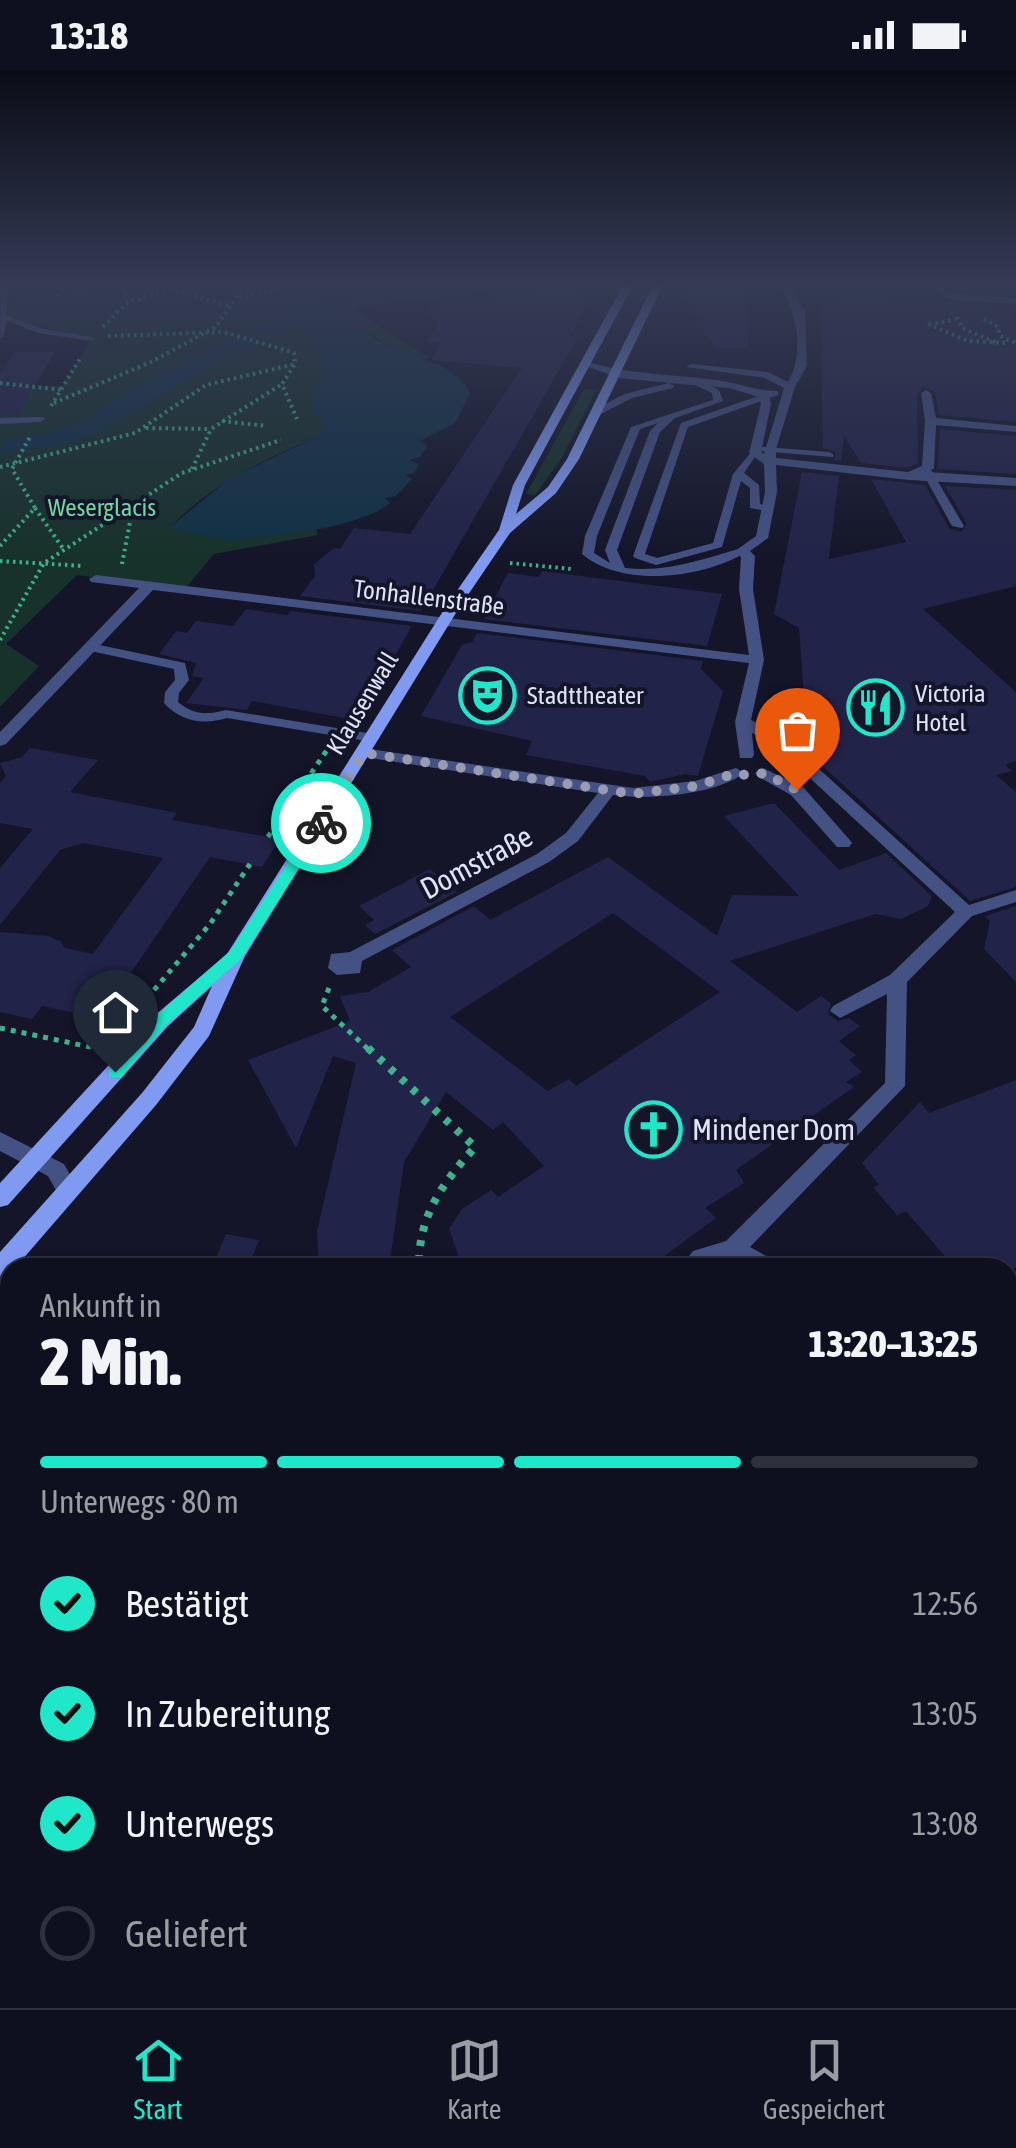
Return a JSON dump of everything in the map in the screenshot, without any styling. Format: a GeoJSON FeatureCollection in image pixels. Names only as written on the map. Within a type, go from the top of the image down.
{"type":"FeatureCollection","features":[{"type":"Feature","properties":{"kind":"main road"},"geometry":{"type":"LineString","coordinates":[[516,514],[518,486],[578,377]]}},
{"type":"Feature","properties":{"kind":"main road","name":"Klausenwall"},"geometry":{"type":"LineString","coordinates":[[9,1258],[202,1031],[236,955],[443,622],[516,514],[564,474],[614,377]]}},
{"type":"Feature","properties":{"kind":"main road","name":"Klausenwall"},"geometry":{"type":"LineString","coordinates":[[0,1198],[161,1021],[236,955]]}},
{"type":"Feature","properties":{"kind":"street"},"geometry":{"type":"LineString","coordinates":[[654,377],[740,387],[764,398],[790,387]]}},
{"type":"Feature","properties":{"kind":"street"},"geometry":{"type":"LineString","coordinates":[[772,377],[790,387]]}},
{"type":"Feature","properties":{"kind":"street"},"geometry":{"type":"LineString","coordinates":[[762,453],[790,387],[798,377]]}},
{"type":"Feature","properties":{"kind":"street"},"geometry":{"type":"LineString","coordinates":[[596,412],[640,392],[694,381]]}},
{"type":"Feature","properties":{"kind":"street"},"geometry":{"type":"LineString","coordinates":[[926,393],[930,421],[926,474]]}},
{"type":"Feature","properties":{"kind":"street"},"geometry":{"type":"LineString","coordinates":[[746,755],[743,722],[758,660],[746,589],[748,556],[742,551],[762,538],[771,492],[762,453],[764,398]]}},
{"type":"Feature","properties":{"kind":"street"},"geometry":{"type":"LineString","coordinates":[[930,421],[1016,429]]}},
{"type":"Feature","properties":{"kind":"street"},"geometry":{"type":"LineString","coordinates":[[762,453],[1016,482]]}},
{"type":"Feature","properties":{"kind":"street","name":"Tonhallenstraße"},"geometry":{"type":"LineString","coordinates":[[96,578],[758,660]]}},
{"type":"Feature","properties":{"kind":"street"},"geometry":{"type":"LineString","coordinates":[[0,740],[150,586]]}},
{"type":"Feature","properties":{"kind":"street"},"geometry":{"type":"LineString","coordinates":[[743,722],[779,741],[966,912]]}},
{"type":"Feature","properties":{"kind":"street","name":"Domstraße"},"geometry":{"type":"LineString","coordinates":[[368,746],[607,792],[664,792],[736,773],[764,773]]}},
{"type":"Feature","properties":{"kind":"street"},"geometry":{"type":"LineString","coordinates":[[736,773],[731,761],[746,755],[764,761],[764,773],[797,790],[844,844]]}},
{"type":"Feature","properties":{"kind":"street","name":"Domstraße"},"geometry":{"type":"LineString","coordinates":[[344,963],[543,858],[572,838],[607,792]]}},
{"type":"Feature","properties":{"kind":"street"},"geometry":{"type":"LineString","coordinates":[[840,1010],[897,980],[966,912],[1016,896]]}},
{"type":"Feature","properties":{"kind":"street"},"geometry":{"type":"LineString","coordinates":[[706,1258],[733,1249],[895,1086],[897,980]]}},
{"type":"Feature","properties":{"kind":"street"},"geometry":{"type":"LineString","coordinates":[[0,1141],[56,1170],[68,1191]]}},
{"type":"Feature","properties":{"kind":"street"},"geometry":{"type":"LineString","coordinates":[[733,1249],[749,1258]]}},
{"type":"Feature","properties":{"kind":"lane"},"geometry":{"type":"LineString","coordinates":[[694,381],[716,392],[718,401],[643,422],[632,432],[591,536],[588,554],[599,563],[620,569],[676,572],[742,551]]}},
{"type":"Feature","properties":{"kind":"lane"},"geometry":{"type":"LineString","coordinates":[[764,398],[684,425],[639,556],[656,562],[718,545],[738,474],[762,453],[828,456]]}},
{"type":"Feature","properties":{"kind":"lane"},"geometry":{"type":"LineString","coordinates":[[620,569],[612,560],[615,539],[655,431],[674,415]]}},
{"type":"Feature","properties":{"kind":"lane"},"geometry":{"type":"LineString","coordinates":[[0,421],[40,419]]}},
{"type":"Feature","properties":{"kind":"lane"},"geometry":{"type":"LineString","coordinates":[[738,474],[755,487],[754,506],[768,510]]}},
{"type":"Feature","properties":{"kind":"lane"},"geometry":{"type":"LineString","coordinates":[[926,474],[958,526]]}},
{"type":"Feature","properties":{"kind":"lane"},"geometry":{"type":"LineString","coordinates":[[90,647],[180,666],[182,680],[172,692],[171,703],[184,714],[217,718],[226,714],[368,746]]}},
{"type":"Feature","properties":{"kind":"path"},"geometry":{"type":"LineString","coordinates":[[64,550],[12,469],[69,377]]}},
{"type":"Feature","properties":{"kind":"path"},"geometry":{"type":"LineString","coordinates":[[52,404],[115,377]]}},
{"type":"Feature","properties":{"kind":"path"},"geometry":{"type":"LineString","coordinates":[[145,428],[206,385],[238,377]]}},
{"type":"Feature","properties":{"kind":"path"},"geometry":{"type":"LineString","coordinates":[[192,469],[211,429],[282,384],[286,377]]}},
{"type":"Feature","properties":{"kind":"path"},"geometry":{"type":"LineString","coordinates":[[0,383],[62,390]]}},
{"type":"Feature","properties":{"kind":"path"},"geometry":{"type":"LineString","coordinates":[[282,384],[297,418]]}},
{"type":"Feature","properties":{"kind":"path"},"geometry":{"type":"LineString","coordinates":[[221,421],[267,426]]}},
{"type":"Feature","properties":{"kind":"path"},"geometry":{"type":"LineString","coordinates":[[0,467],[145,428],[211,429]]}},
{"type":"Feature","properties":{"kind":"path"},"geometry":{"type":"LineString","coordinates":[[0,640],[44,562],[192,469],[282,440]]}},
{"type":"Feature","properties":{"kind":"path"},"geometry":{"type":"LineString","coordinates":[[0,544],[35,508]]}},
{"type":"Feature","properties":{"kind":"path"},"geometry":{"type":"LineString","coordinates":[[121,571],[130,522],[127,512]]}},
{"type":"Feature","properties":{"kind":"path"},"geometry":{"type":"LineString","coordinates":[[0,561],[44,562]]}},
{"type":"Feature","properties":{"kind":"path"},"geometry":{"type":"LineString","coordinates":[[508,563],[572,569]]}},
{"type":"Feature","properties":{"kind":"path"},"geometry":{"type":"LineString","coordinates":[[349,718],[364,696]]}},
{"type":"Feature","properties":{"kind":"path"},"geometry":{"type":"LineString","coordinates":[[268,837],[338,734]]}},
{"type":"Feature","properties":{"kind":"path"},"geometry":{"type":"LineString","coordinates":[[344,963],[322,1006],[475,1146],[434,1193],[422,1215],[416,1244],[418,1258]]}},
{"type":"Feature","properties":{"kind":"path"},"geometry":{"type":"LineString","coordinates":[[0,1028],[100,1050]]}},
{"type":"Feature","properties":{"kind":"green space","name":"Weserglacis"},"geometry":{"type":"Polygon","coordinates":[[[68,377],[323,377],[326,423],[321,435],[222,485],[170,528],[230,539],[315,527],[318,535],[214,554],[184,590],[77,575],[6,644],[39,666],[0,707],[0,384],[62,386],[68,377]]]}},
{"type":"Feature","properties":{"kind":"green space"},"geometry":{"type":"Polygon","coordinates":[[[584,389],[596,390],[561,459],[535,495],[526,494],[584,389]]]}},
{"type":"Feature","properties":{"kind":"water"},"geometry":{"type":"Polygon","coordinates":[[[154,377],[191,377],[101,432],[58,446],[0,453],[4,440],[48,433],[82,421],[154,377]]]}},
{"type":"Feature","properties":{"kind":"water"},"geometry":{"type":"Polygon","coordinates":[[[458,377],[470,394],[455,423],[420,441],[427,446],[420,457],[409,460],[419,464],[414,473],[406,475],[412,479],[396,496],[385,498],[390,503],[376,512],[315,530],[248,538],[216,538],[169,528],[230,478],[321,435],[325,423],[314,411],[312,388],[321,378],[458,377]]]}},
{"type":"Feature","properties":{"kind":"building"},"geometry":{"type":"Polygon","coordinates":[[[0,377],[40,377],[18,414],[0,414],[0,377]]]}},
{"type":"Feature","properties":{"kind":"building"},"geometry":{"type":"Polygon","coordinates":[[[516,377],[555,377],[421,611],[300,596],[315,576],[314,564],[334,548],[340,549],[354,528],[410,534],[516,377]]]}},
{"type":"Feature","properties":{"kind":"building"},"geometry":{"type":"Polygon","coordinates":[[[822,377],[1016,377],[1016,422],[939,415],[935,392],[924,387],[917,394],[918,463],[907,468],[861,463],[844,435],[841,461],[834,460],[836,452],[823,448],[822,377]]]}},
{"type":"Feature","properties":{"kind":"building"},"geometry":{"type":"Polygon","coordinates":[[[940,429],[1016,436],[1016,474],[937,469],[940,429]]]}},
{"type":"Feature","properties":{"kind":"building"},"geometry":{"type":"Polygon","coordinates":[[[802,472],[839,476],[829,559],[906,542],[871,479],[925,485],[949,528],[961,532],[967,524],[945,486],[1016,490],[1016,586],[923,609],[1016,692],[1016,761],[1005,765],[1012,771],[996,775],[1016,792],[1016,887],[970,901],[793,739],[789,728],[795,713],[805,712],[799,628],[774,614],[802,472]]]}},
{"type":"Feature","properties":{"kind":"building"},"geometry":{"type":"Polygon","coordinates":[[[542,571],[722,594],[707,646],[484,619],[508,573],[539,577],[542,571]]]}},
{"type":"Feature","properties":{"kind":"building"},"geometry":{"type":"Polygon","coordinates":[[[246,609],[412,626],[371,697],[365,696],[349,719],[252,701],[247,710],[186,703],[204,678],[192,676],[196,663],[159,654],[176,631],[187,633],[196,621],[233,626],[246,609]]]}},
{"type":"Feature","properties":{"kind":"building"},"geometry":{"type":"Polygon","coordinates":[[[477,633],[703,661],[701,669],[723,691],[698,776],[685,774],[650,782],[645,776],[526,755],[532,741],[421,716],[462,645],[472,642],[477,633]]]}},
{"type":"Feature","properties":{"kind":"building"},"geometry":{"type":"Polygon","coordinates":[[[30,748],[98,760],[70,792],[177,813],[172,820],[280,839],[262,867],[210,857],[100,1018],[42,1006],[32,1019],[0,1012],[0,932],[48,936],[65,948],[93,954],[163,858],[84,843],[60,850],[0,925],[0,868],[33,829],[0,823],[0,783],[6,776],[0,763],[22,757],[30,748]]]}},
{"type":"Feature","properties":{"kind":"building"},"geometry":{"type":"Polygon","coordinates":[[[774,803],[839,870],[886,853],[932,896],[928,906],[901,919],[875,914],[730,961],[797,1012],[821,996],[831,1003],[828,1014],[838,1021],[849,1018],[860,1026],[839,1041],[856,1055],[849,1060],[862,1072],[846,1082],[854,1087],[736,1170],[744,1183],[705,1208],[716,1218],[662,1258],[459,1258],[449,1229],[462,1209],[491,1190],[498,1197],[544,1166],[503,1122],[493,1130],[446,1092],[404,1162],[390,1258],[318,1258],[317,1231],[356,1063],[333,1056],[296,1148],[248,1060],[350,1021],[340,996],[368,992],[411,967],[392,950],[474,906],[490,920],[608,857],[717,936],[732,895],[799,896],[724,816],[774,803]],[[613,913],[450,1017],[548,1091],[569,1079],[576,1086],[720,992],[613,913]]]}},
{"type":"Feature","properties":{"kind":"building"},"geometry":{"type":"Polygon","coordinates":[[[430,869],[457,892],[375,934],[365,925],[374,920],[359,906],[430,869]]]}},
{"type":"Feature","properties":{"kind":"building"},"geometry":{"type":"Polygon","coordinates":[[[1016,906],[1016,982],[984,949],[990,921],[985,916],[1016,906]]]}},
{"type":"Feature","properties":{"kind":"building"},"geometry":{"type":"Polygon","coordinates":[[[1016,1080],[1016,1258],[946,1258],[906,1211],[897,1215],[873,1187],[879,1185],[862,1163],[920,1102],[929,1113],[1016,1080]]]}},
{"type":"Feature","properties":{"kind":"building"},"geometry":{"type":"Polygon","coordinates":[[[226,1234],[259,1240],[252,1258],[216,1258],[226,1234]]]}},
{"type":"Feature","properties":{"kind":"way so far"},"geometry":{"type":"LineString","coordinates":[[321,823],[364,753],[607,792],[664,792],[736,773],[764,773],[797,790]]}},
{"type":"Feature","properties":{"kind":"place","name":"Stadttheater"},"geometry":{"type":"Point","coordinates":[488,695]}},
{"type":"Feature","properties":{"kind":"place","name":"Victoria Hotel"},"geometry":{"type":"Point","coordinates":[876,707]}},
{"type":"Feature","properties":{"kind":"place","name":"Mindener Dom"},"geometry":{"type":"Point","coordinates":[653,1129]}},
{"type":"Feature","properties":{"kind":"route"},"geometry":{"type":"LineString","coordinates":[[115,1072],[161,1021],[236,955],[321,823]]}}]}
